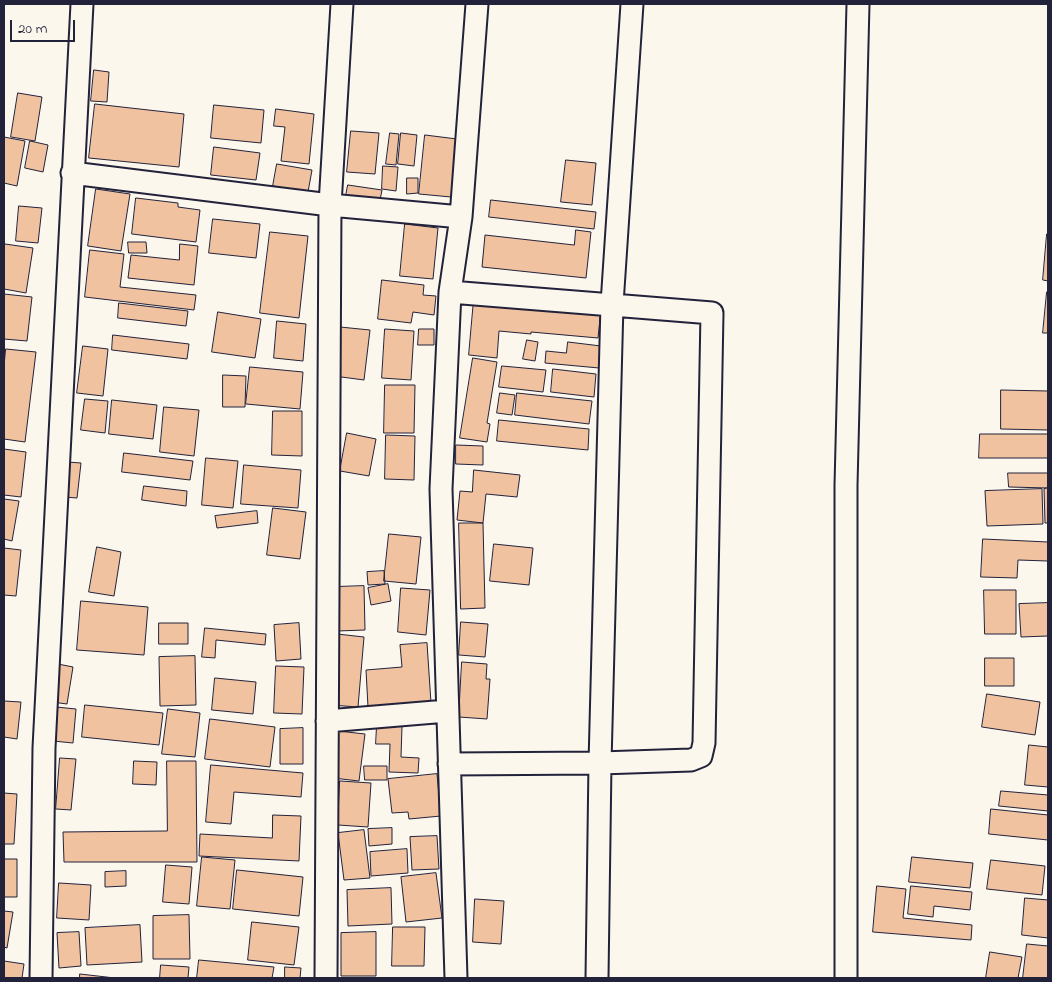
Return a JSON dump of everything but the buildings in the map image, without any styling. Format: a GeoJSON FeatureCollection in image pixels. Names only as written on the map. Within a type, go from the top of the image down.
{"type":"FeatureCollection","features":[{"type":"Feature","properties":{"kind":"street"},"geometry":{"type":"LineString","coordinates":[[41,978],[44,748],[82,4]]}},
{"type":"Feature","properties":{"kind":"street"},"geometry":{"type":"LineString","coordinates":[[326,978],[330,205],[342,4]]}},
{"type":"Feature","properties":{"kind":"street"},"geometry":{"type":"LineString","coordinates":[[456,978],[441,489],[450,292],[461,216],[477,4]]}},
{"type":"Feature","properties":{"kind":"street"},"geometry":{"type":"LineString","coordinates":[[597,978],[600,763],[612,304],[632,4]]}},
{"type":"Feature","properties":{"kind":"street"},"geometry":{"type":"LineString","coordinates":[[846,978],[846,485],[858,4]]}},
{"type":"Feature","properties":{"kind":"street"},"geometry":{"type":"LineString","coordinates":[[72,173],[330,205],[461,216]]}},
{"type":"Feature","properties":{"kind":"street"},"geometry":{"type":"LineString","coordinates":[[449,764],[600,763],[691,760],[701,756],[704,743],[712,312],[450,292]]}},
{"type":"Feature","properties":{"kind":"street"},"geometry":{"type":"LineString","coordinates":[[327,721],[447,711]]}}]}
